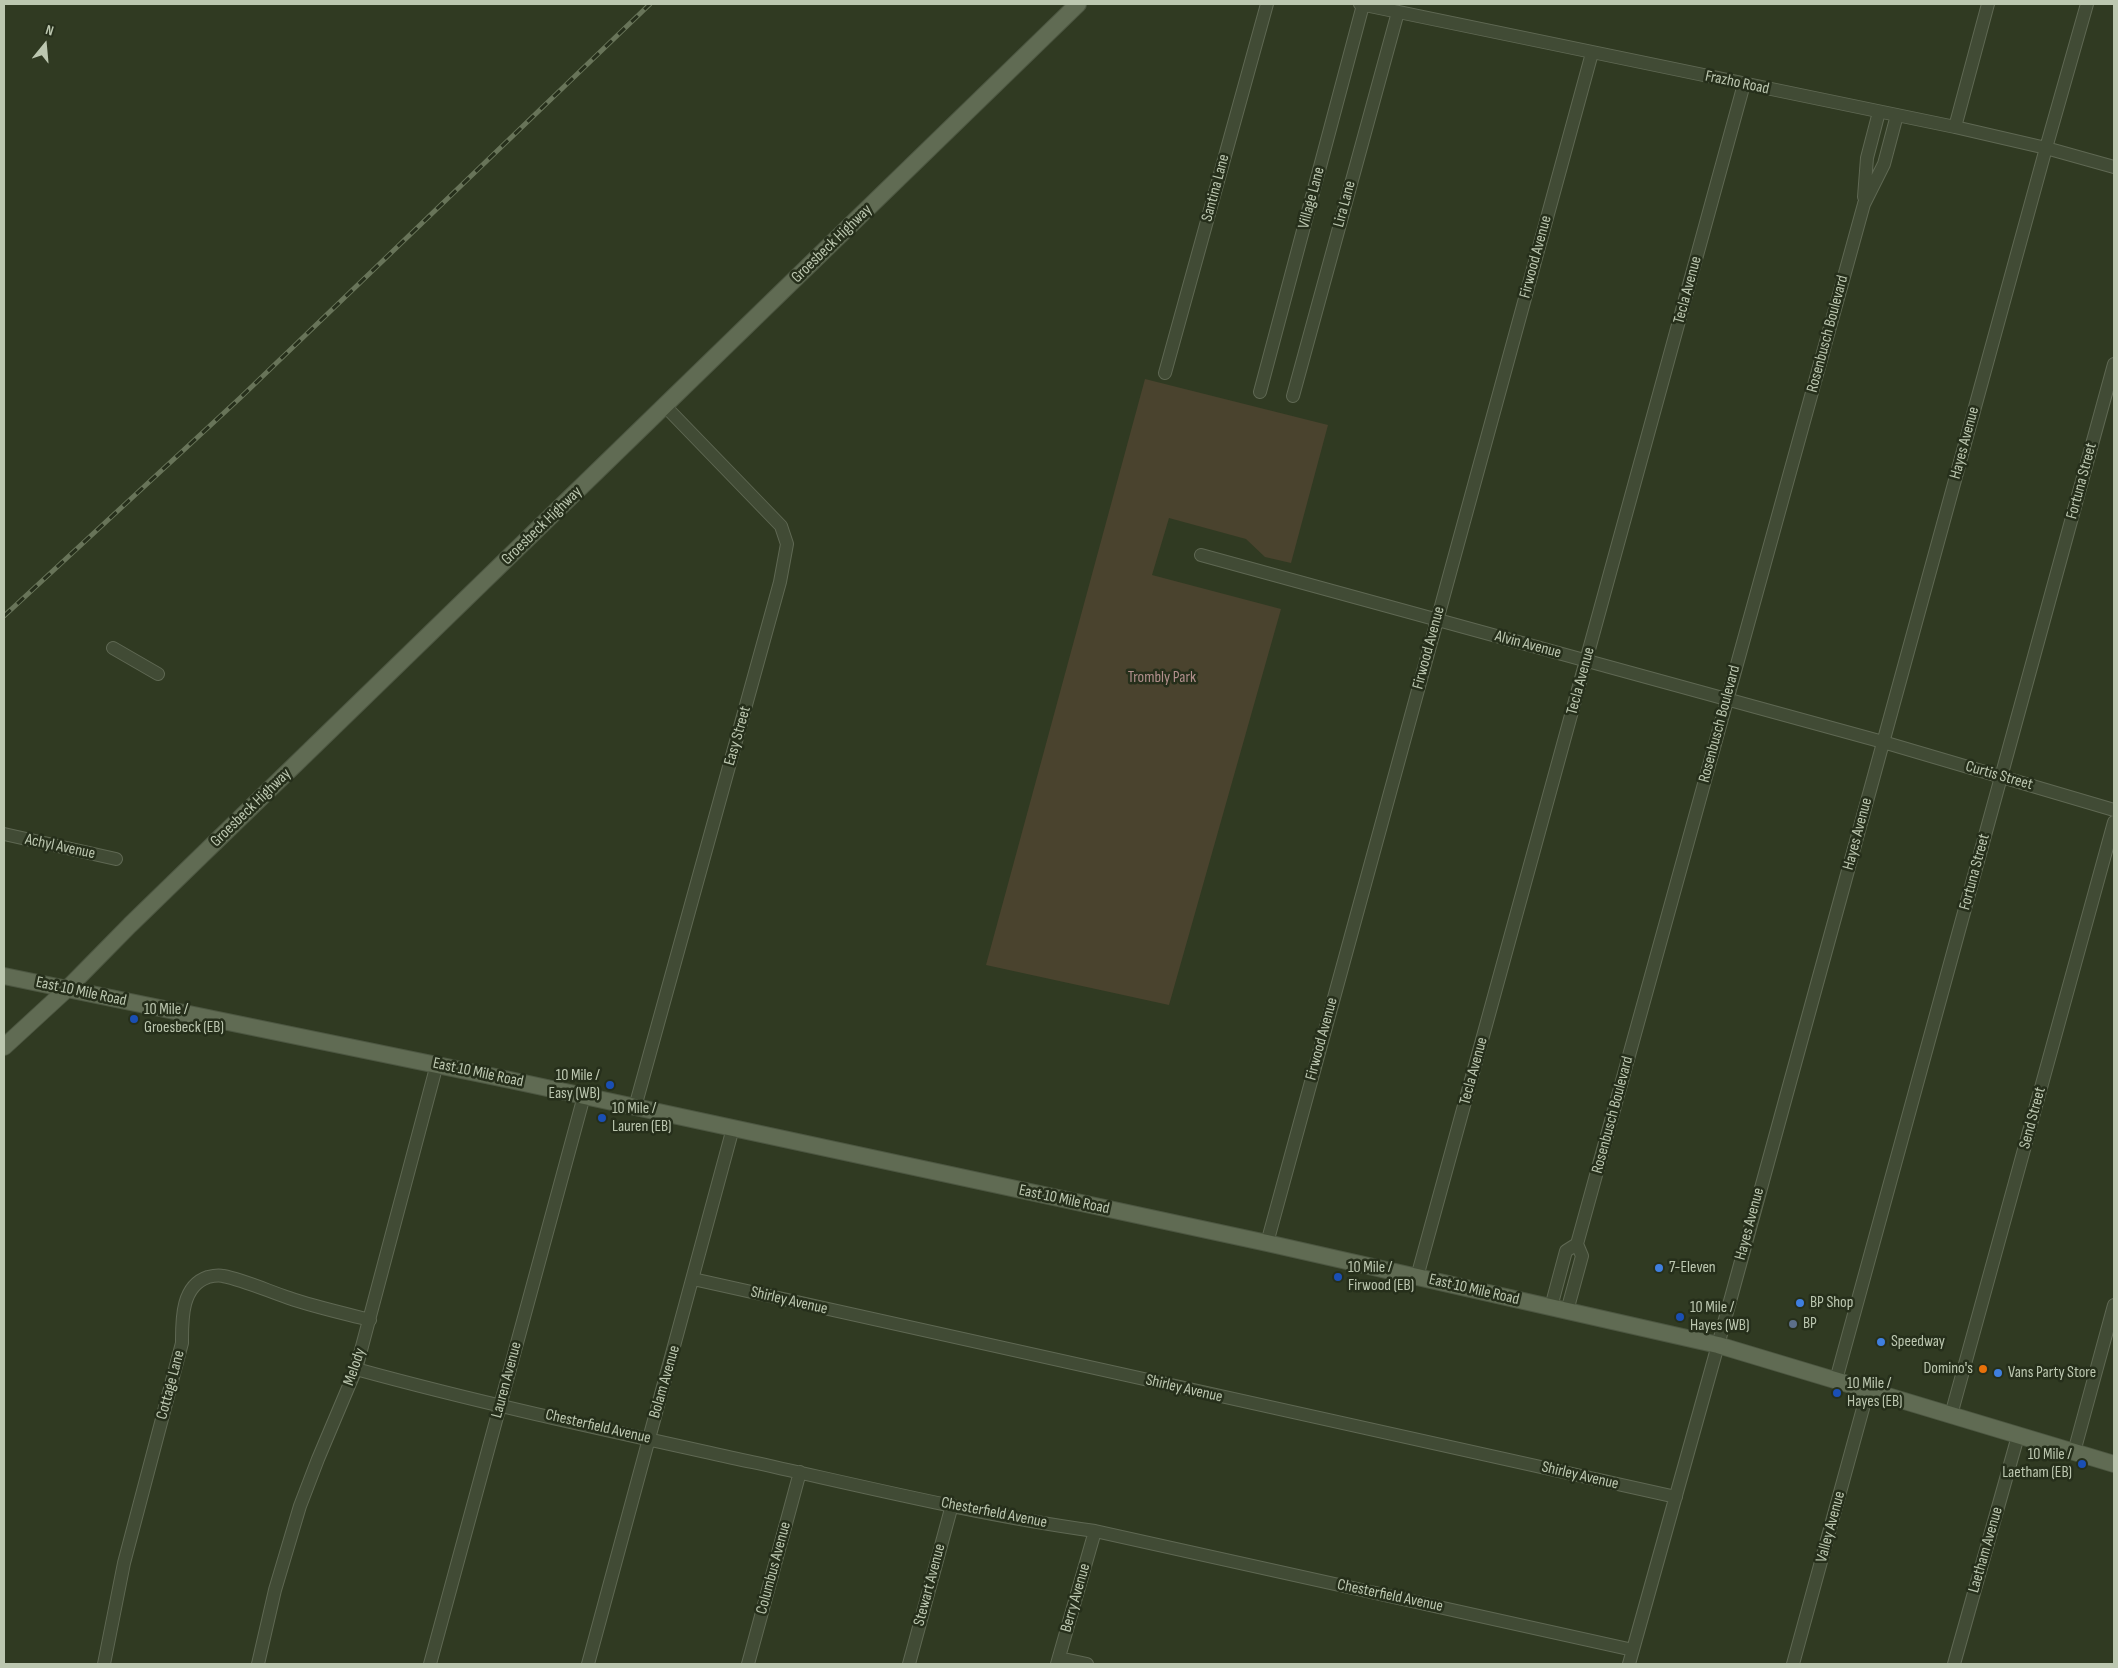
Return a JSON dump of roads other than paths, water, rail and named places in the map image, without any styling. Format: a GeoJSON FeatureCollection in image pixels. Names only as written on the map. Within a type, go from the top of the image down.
{"type":"FeatureCollection","features":[{"type":"Feature","properties":{"kind":"main road","name":"Groesbeck Highway"},"geometry":{"type":"LineString","coordinates":[[4,1047],[67,989],[130,925],[1078,4]]}},
{"type":"Feature","properties":{"kind":"main road","name":"East 10 Mile Road"},"geometry":{"type":"LineString","coordinates":[[4,976],[635,1106],[1267,1243],[1718,1345],[2114,1464]]}},
{"type":"Feature","properties":{"kind":"street","name":"Santina Lane"},"geometry":{"type":"LineString","coordinates":[[1165,373],[1267,4]]}},
{"type":"Feature","properties":{"kind":"street","name":"Frazho Road"},"geometry":{"type":"LineString","coordinates":[[1361,4],[1955,127],[2046,148],[2114,167]]}},
{"type":"Feature","properties":{"kind":"street","name":"Village Lane"},"geometry":{"type":"LineString","coordinates":[[1260,392],[1361,4]]}},
{"type":"Feature","properties":{"kind":"street"},"geometry":{"type":"LineString","coordinates":[[1955,127],[1988,4]]}},
{"type":"Feature","properties":{"kind":"street","name":"Hayes Avenue"},"geometry":{"type":"LineString","coordinates":[[1629,1664],[2087,4]]}},
{"type":"Feature","properties":{"kind":"street","name":"Lira Lane"},"geometry":{"type":"LineString","coordinates":[[1293,396],[1398,12]]}},
{"type":"Feature","properties":{"kind":"street","name":"Firwood Avenue"},"geometry":{"type":"LineString","coordinates":[[1267,1243],[1592,53]]}},
{"type":"Feature","properties":{"kind":"street","name":"Tecla Avenue"},"geometry":{"type":"LineString","coordinates":[[1417,1277],[1744,84]]}},
{"type":"Feature","properties":{"kind":"street","name":"Rosenbusch Boulevard"},"geometry":{"type":"LineString","coordinates":[[1864,204],[1867,158],[1879,112]]}},
{"type":"Feature","properties":{"kind":"street","name":"Rosenbusch Boulevard"},"geometry":{"type":"LineString","coordinates":[[1567,1311],[1582,1256],[1577,1244],[1727,699],[1864,204],[1884,164],[1897,115]]}},
{"type":"Feature","properties":{"kind":"street","name":"Fortuna Street"},"geometry":{"type":"LineString","coordinates":[[1836,1380],[2114,364]]}},
{"type":"Feature","properties":{"kind":"street","name":"Easy Street"},"geometry":{"type":"LineString","coordinates":[[635,1106],[751,691],[780,582],[787,544],[781,526],[665,406]]}},
{"type":"Feature","properties":{"kind":"street","name":"Alvin Avenue"},"geometry":{"type":"LineString","coordinates":[[1201,555],[1883,742]]}},
{"type":"Feature","properties":{"kind":"street"},"geometry":{"type":"LineString","coordinates":[[113,648],[158,674]]}},
{"type":"Feature","properties":{"kind":"street","name":"Curtis Street"},"geometry":{"type":"LineString","coordinates":[[1883,742],[2114,810]]}},
{"type":"Feature","properties":{"kind":"street","name":"Send Street"},"geometry":{"type":"LineString","coordinates":[[1951,1415],[2114,822]]}},
{"type":"Feature","properties":{"kind":"street","name":"Achyl Avenue"},"geometry":{"type":"LineString","coordinates":[[4,834],[116,859]]}},
{"type":"Feature","properties":{"kind":"street","name":"Melody"},"geometry":{"type":"LineString","coordinates":[[258,1664],[275,1590],[300,1506],[356,1369],[437,1064]]}},
{"type":"Feature","properties":{"kind":"street","name":"Lauren Avenue"},"geometry":{"type":"LineString","coordinates":[[430,1664],[584,1096]]}},
{"type":"Feature","properties":{"kind":"street","name":"Bolam Avenue"},"geometry":{"type":"LineString","coordinates":[[588,1664],[733,1128]]}},
{"type":"Feature","properties":{"kind":"street","name":"Rosenbusch Boulevard"},"geometry":{"type":"LineString","coordinates":[[1551,1307],[1566,1251],[1577,1244]]}},
{"type":"Feature","properties":{"kind":"street","name":"Cottage Lane"},"geometry":{"type":"LineString","coordinates":[[104,1664],[118,1587],[182,1343],[185,1304],[191,1290],[208,1277],[222,1276],[292,1299],[370,1320]]}},
{"type":"Feature","properties":{"kind":"street","name":"Shirley Avenue"},"geometry":{"type":"LineString","coordinates":[[693,1280],[1676,1497]]}},
{"type":"Feature","properties":{"kind":"street"},"geometry":{"type":"LineString","coordinates":[[2074,1452],[2114,1305]]}},
{"type":"Feature","properties":{"kind":"street","name":"Chesterfield Avenue"},"geometry":{"type":"LineString","coordinates":[[356,1369],[428,1389],[649,1439],[952,1505],[1031,1521],[1095,1531],[1633,1650]]}},
{"type":"Feature","properties":{"kind":"street","name":"Valley Avenue"},"geometry":{"type":"LineString","coordinates":[[1793,1664],[1868,1390]]}},
{"type":"Feature","properties":{"kind":"street","name":"Laetham Avenue"},"geometry":{"type":"LineString","coordinates":[[1954,1664],[2018,1436]]}},
{"type":"Feature","properties":{"kind":"street","name":"Columbus Avenue"},"geometry":{"type":"LineString","coordinates":[[748,1664],[800,1472]]}},
{"type":"Feature","properties":{"kind":"street","name":"Stewart Avenue"},"geometry":{"type":"LineString","coordinates":[[909,1664],[952,1505]]}},
{"type":"Feature","properties":{"kind":"street","name":"Berry Avenue"},"geometry":{"type":"LineString","coordinates":[[1058,1661],[1095,1531]]}},
{"type":"Feature","properties":{"kind":"street"},"geometry":{"type":"LineString","coordinates":[[1058,1661],[1087,1664]]}},
{"type":"Feature","properties":{"kind":"railway"},"geometry":{"type":"LineString","coordinates":[[4,616],[240,398],[650,4]]}},
{"type":"Feature","properties":{"kind":"place","name":"10 Mile / Groesbeck (EB)"},"geometry":{"type":"Point","coordinates":[134,1019]}},
{"type":"Feature","properties":{"kind":"place","name":"10 Mile / Easy (WB)"},"geometry":{"type":"Point","coordinates":[610,1085]}},
{"type":"Feature","properties":{"kind":"place","name":"10 Mile / Lauren (EB)"},"geometry":{"type":"Point","coordinates":[602,1118]}},
{"type":"Feature","properties":{"kind":"place","name":"7-Eleven"},"geometry":{"type":"Point","coordinates":[1659,1268]}},
{"type":"Feature","properties":{"kind":"place","name":"10 Mile / Firwood (EB)"},"geometry":{"type":"Point","coordinates":[1338,1277]}},
{"type":"Feature","properties":{"kind":"place","name":"BP Shop"},"geometry":{"type":"Point","coordinates":[1800,1303]}},
{"type":"Feature","properties":{"kind":"place","name":"10 Mile / Hayes (WB)"},"geometry":{"type":"Point","coordinates":[1680,1317]}},
{"type":"Feature","properties":{"kind":"place","name":"BP"},"geometry":{"type":"Point","coordinates":[1793,1324]}},
{"type":"Feature","properties":{"kind":"place","name":"Speedway"},"geometry":{"type":"Point","coordinates":[1881,1342]}},
{"type":"Feature","properties":{"kind":"place","name":"Domino's"},"geometry":{"type":"Point","coordinates":[1983,1369]}},
{"type":"Feature","properties":{"kind":"place","name":"Vans Party Store"},"geometry":{"type":"Point","coordinates":[1998,1373]}},
{"type":"Feature","properties":{"kind":"place","name":"10 Mile / Hayes (EB)"},"geometry":{"type":"Point","coordinates":[1837,1393]}},
{"type":"Feature","properties":{"kind":"place","name":"10 Mile / Laetham (EB)"},"geometry":{"type":"Point","coordinates":[2082,1464]}},
{"type":"Feature","properties":{"kind":"park label","name":"Trombly Park"},"geometry":{"type":"Point","coordinates":[1162,678]}}]}
